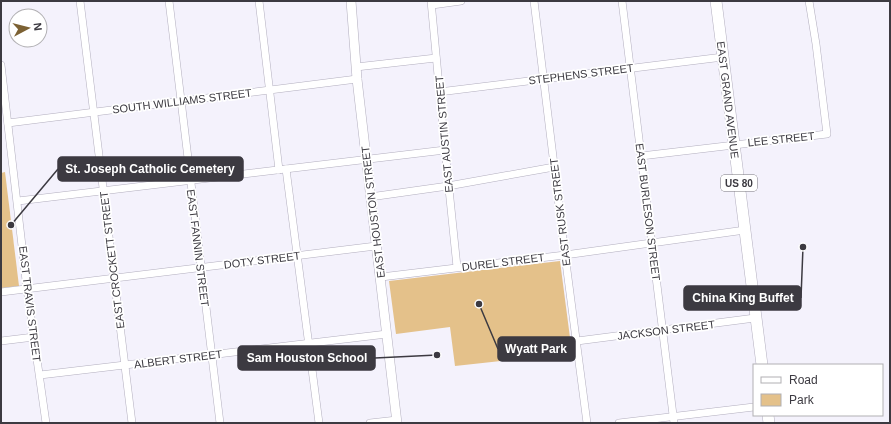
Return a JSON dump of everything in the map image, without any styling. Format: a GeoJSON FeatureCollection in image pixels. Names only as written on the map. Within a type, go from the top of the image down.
{"type":"FeatureCollection","features":[{"type":"Feature","properties":{"kind":"highway","name":"EAST GRAND AVENUE"},"geometry":{"type":"LineString","coordinates":[[716,1],[762,364]]}},
{"type":"Feature","properties":{"kind":"main road","name":"EAST HOUSTON STREET"},"geometry":{"type":"LineString","coordinates":[[351,1],[357,79],[397,421]]}},
{"type":"Feature","properties":{"kind":"street","name":"EAST CROCKETT STREET"},"geometry":{"type":"LineString","coordinates":[[80,1],[132,423]]}},
{"type":"Feature","properties":{"kind":"street","name":"EAST FANNIN STREET"},"geometry":{"type":"LineString","coordinates":[[169,1],[220,423]]}},
{"type":"Feature","properties":{"kind":"street"},"geometry":{"type":"LineString","coordinates":[[259,1],[282,170],[298,256],[319,423]]}},
{"type":"Feature","properties":{"kind":"street"},"geometry":{"type":"LineString","coordinates":[[432,3],[461,1]]}},
{"type":"Feature","properties":{"kind":"street","name":"EAST RUSK STREET"},"geometry":{"type":"LineString","coordinates":[[534,1],[587,423]]}},
{"type":"Feature","properties":{"kind":"street","name":"EAST BURLESON STREET"},"geometry":{"type":"LineString","coordinates":[[622,1],[629,69],[674,420]]}},
{"type":"Feature","properties":{"kind":"street","name":"LEE STREET"},"geometry":{"type":"LineString","coordinates":[[641,156],[826,134],[816,44],[809,1]]}},
{"type":"Feature","properties":{"kind":"street","name":"EAST AUSTIN STREET"},"geometry":{"type":"LineString","coordinates":[[432,3],[439,92],[457,267]]}},
{"type":"Feature","properties":{"kind":"street","name":"STEPHENS STREET"},"geometry":{"type":"LineString","coordinates":[[439,92],[723,57]]}},
{"type":"Feature","properties":{"kind":"street"},"geometry":{"type":"LineString","coordinates":[[356,67],[436,58]]}},
{"type":"Feature","properties":{"kind":"street","name":"EAST TRAVIS STREET"},"geometry":{"type":"LineString","coordinates":[[1,66],[18,201],[27,289],[46,423]]}},
{"type":"Feature","properties":{"kind":"street","name":"SOUTH WILLIAMS STREET"},"geometry":{"type":"LineString","coordinates":[[8,123],[357,79]]}},
{"type":"Feature","properties":{"kind":"street"},"geometry":{"type":"LineString","coordinates":[[18,201],[445,150]]}},
{"type":"Feature","properties":{"kind":"street"},"geometry":{"type":"LineString","coordinates":[[370,197],[448,186],[554,167]]}},
{"type":"Feature","properties":{"kind":"street","name":"DUREL STREET"},"geometry":{"type":"LineString","coordinates":[[381,277],[652,244],[745,230]]}},
{"type":"Feature","properties":{"kind":"street","name":"DOTY STREET"},"geometry":{"type":"LineString","coordinates":[[1,292],[376,246]]}},
{"type":"Feature","properties":{"kind":"street","name":"JACKSON STREET"},"geometry":{"type":"LineString","coordinates":[[576,341],[756,318]]}},
{"type":"Feature","properties":{"kind":"street","name":"ALBERT STREET"},"geometry":{"type":"LineString","coordinates":[[40,375],[387,334]]}},
{"type":"Feature","properties":{"kind":"street"},"geometry":{"type":"LineString","coordinates":[[1,342],[34,337]]}},
{"type":"Feature","properties":{"kind":"street"},"geometry":{"type":"LineString","coordinates":[[620,423],[674,420],[753,407]]}},
{"type":"Feature","properties":{"kind":"street"},"geometry":{"type":"LineString","coordinates":[[370,423],[397,421]]}},
{"type":"Feature","properties":{"kind":"green space"},"geometry":{"type":"Polygon","coordinates":[[[5,172],[19,286],[1,288],[1,173],[5,172]]]}},
{"type":"Feature","properties":{"kind":"green space"},"geometry":{"type":"Polygon","coordinates":[[[560,261],[572,353],[455,366],[450,327],[396,334],[389,281],[560,261]]]}},
{"type":"Feature","properties":{"kind":"place","name":"St. Joseph Catholic Cemetery"},"geometry":{"type":"Point","coordinates":[11,225]}},
{"type":"Feature","properties":{"kind":"place","name":"China King Buffet"},"geometry":{"type":"Point","coordinates":[803,247]}},
{"type":"Feature","properties":{"kind":"place","name":"Wyatt Park"},"geometry":{"type":"Point","coordinates":[479,304]}},
{"type":"Feature","properties":{"kind":"place","name":"Sam Houston School"},"geometry":{"type":"Point","coordinates":[437,355]}}]}
